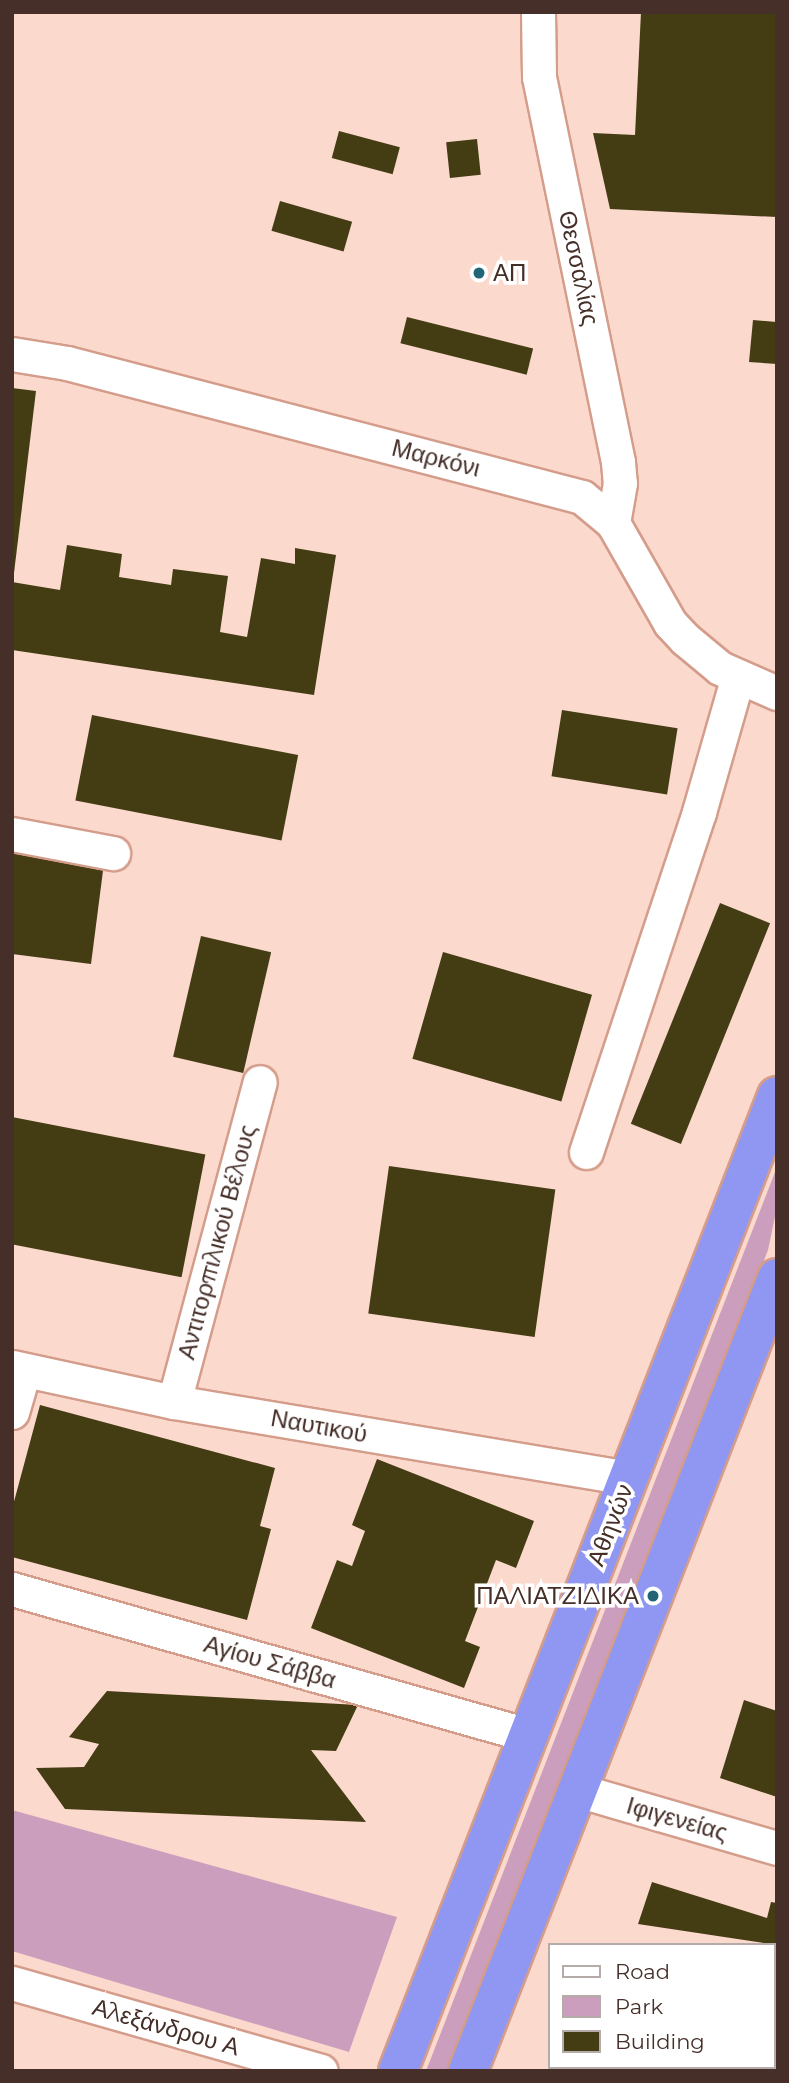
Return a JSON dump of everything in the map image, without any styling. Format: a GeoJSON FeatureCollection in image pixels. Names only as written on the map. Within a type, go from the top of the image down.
{"type":"FeatureCollection","features":[{"type":"Feature","properties":{"kind":"highway","name":"Αθηνών"},"geometry":{"type":"LineString","coordinates":[[398,2071],[777,1096]]}},
{"type":"Feature","properties":{"kind":"highway"},"geometry":{"type":"LineString","coordinates":[[468,2071],[777,1278]]}},
{"type":"Feature","properties":{"kind":"street","name":"Θεσσαλίας"},"geometry":{"type":"LineString","coordinates":[[538,12],[539,77],[618,462],[621,483],[613,523]]}},
{"type":"Feature","properties":{"kind":"street","name":"Μαρκόνι"},"geometry":{"type":"LineString","coordinates":[[12,354],[67,363],[570,492],[596,506],[613,523],[670,623],[705,657],[738,676],[777,692]]}},
{"type":"Feature","properties":{"kind":"street"},"geometry":{"type":"LineString","coordinates":[[586,1152],[699,812],[738,676]]}},
{"type":"Feature","properties":{"kind":"street"},"geometry":{"type":"LineString","coordinates":[[12,834],[113,853]]}},
{"type":"Feature","properties":{"kind":"street","name":"Αντιτορπιλικού Βέλους"},"geometry":{"type":"LineString","coordinates":[[174,1402],[260,1082]]}},
{"type":"Feature","properties":{"kind":"street"},"geometry":{"type":"LineString","coordinates":[[12,1412],[18,1369]]}},
{"type":"Feature","properties":{"kind":"street","name":"Ναυτικού"},"geometry":{"type":"LineString","coordinates":[[18,1369],[174,1402],[628,1478]]}},
{"type":"Feature","properties":{"kind":"street","name":"Αγίου Σάββα"},"geometry":{"type":"LineString","coordinates":[[12,1589],[528,1735]]}},
{"type":"Feature","properties":{"kind":"street","name":"Ιφιγενείας"},"geometry":{"type":"LineString","coordinates":[[578,1790],[777,1848]]}},
{"type":"Feature","properties":{"kind":"street","name":"Αλεξάνδρου Α"},"geometry":{"type":"LineString","coordinates":[[12,1983],[321,2071]]}},
{"type":"Feature","properties":{"kind":"green space"},"geometry":{"type":"Polygon","coordinates":[[[777,1167],[777,1207],[768,1250],[450,2071],[426,2071],[777,1167]]]}},
{"type":"Feature","properties":{"kind":"green space"},"geometry":{"type":"Polygon","coordinates":[[[12,1810],[397,1917],[349,2052],[12,1951],[12,1810]]]}},
{"type":"Feature","properties":{"kind":"building"},"geometry":{"type":"Polygon","coordinates":[[[641,12],[777,12],[777,217],[610,209],[593,133],[635,135],[641,12]]]}},
{"type":"Feature","properties":{"kind":"building"},"geometry":{"type":"Polygon","coordinates":[[[339,131],[400,147],[393,174],[332,158],[339,131]]]}},
{"type":"Feature","properties":{"kind":"building"},"geometry":{"type":"Polygon","coordinates":[[[477,139],[481,175],[450,178],[446,142],[477,139]]]}},
{"type":"Feature","properties":{"kind":"building"},"geometry":{"type":"Polygon","coordinates":[[[280,201],[352,222],[344,251],[271,231],[280,201]]]}},
{"type":"Feature","properties":{"kind":"building"},"geometry":{"type":"Polygon","coordinates":[[[407,317],[533,348],[527,375],[400,343],[407,317]]]}},
{"type":"Feature","properties":{"kind":"building"},"geometry":{"type":"Polygon","coordinates":[[[753,320],[777,322],[777,364],[749,362],[753,320]]]}},
{"type":"Feature","properties":{"kind":"building"},"geometry":{"type":"Polygon","coordinates":[[[12,388],[36,391],[14,573],[12,572],[12,388]]]}},
{"type":"Feature","properties":{"kind":"building"},"geometry":{"type":"Polygon","coordinates":[[[67,545],[122,554],[119,577],[171,585],[173,569],[228,576],[220,632],[247,637],[261,558],[295,564],[295,548],[336,555],[314,695],[12,650],[12,582],[60,590],[67,545]]]}},
{"type":"Feature","properties":{"kind":"building"},"geometry":{"type":"Polygon","coordinates":[[[562,710],[678,728],[667,794],[552,776],[562,710]]]}},
{"type":"Feature","properties":{"kind":"building"},"geometry":{"type":"Polygon","coordinates":[[[92,715],[298,755],[282,840],[75,800],[92,715]]]}},
{"type":"Feature","properties":{"kind":"building"},"geometry":{"type":"Polygon","coordinates":[[[12,852],[104,863],[91,964],[12,954],[12,852]]]}},
{"type":"Feature","properties":{"kind":"building"},"geometry":{"type":"Polygon","coordinates":[[[720,903],[770,923],[681,1144],[631,1124],[720,903]]]}},
{"type":"Feature","properties":{"kind":"building"},"geometry":{"type":"Polygon","coordinates":[[[201,936],[271,952],[243,1073],[173,1057],[201,936]]]}},
{"type":"Feature","properties":{"kind":"building"},"geometry":{"type":"Polygon","coordinates":[[[443,952],[592,995],[561,1101],[412,1059],[443,952]]]}},
{"type":"Feature","properties":{"kind":"building"},"geometry":{"type":"Polygon","coordinates":[[[12,1117],[205,1155],[182,1277],[12,1244],[12,1117]]]}},
{"type":"Feature","properties":{"kind":"building"},"geometry":{"type":"Polygon","coordinates":[[[389,1166],[555,1189],[535,1337],[368,1314],[389,1166]]]}},
{"type":"Feature","properties":{"kind":"building"},"geometry":{"type":"Polygon","coordinates":[[[40,1405],[275,1468],[260,1526],[271,1529],[247,1620],[12,1557],[12,1509],[40,1405]]]}},
{"type":"Feature","properties":{"kind":"building"},"geometry":{"type":"Polygon","coordinates":[[[377,1459],[534,1521],[516,1568],[496,1560],[465,1641],[480,1647],[464,1688],[311,1628],[337,1560],[352,1566],[365,1531],[352,1525],[377,1459]]]}},
{"type":"Feature","properties":{"kind":"building"},"geometry":{"type":"Polygon","coordinates":[[[107,1691],[358,1705],[336,1751],[311,1750],[366,1822],[65,1809],[36,1768],[84,1767],[99,1744],[69,1737],[107,1691]]]}},
{"type":"Feature","properties":{"kind":"building"},"geometry":{"type":"Polygon","coordinates":[[[744,1700],[777,1711],[777,1797],[720,1778],[744,1700]]]}},
{"type":"Feature","properties":{"kind":"building"},"geometry":{"type":"Polygon","coordinates":[[[652,1882],[767,1918],[771,1902],[777,1903],[777,1945],[775,1943],[638,1924],[652,1882]]]}},
{"type":"Feature","properties":{"kind":"place","name":"ΑΠ"},"geometry":{"type":"Point","coordinates":[479,273]}},
{"type":"Feature","properties":{"kind":"place","name":"ΠΑΛΙΑΤΖΙΔΙΚΑ"},"geometry":{"type":"Point","coordinates":[653,1596]}}]}
